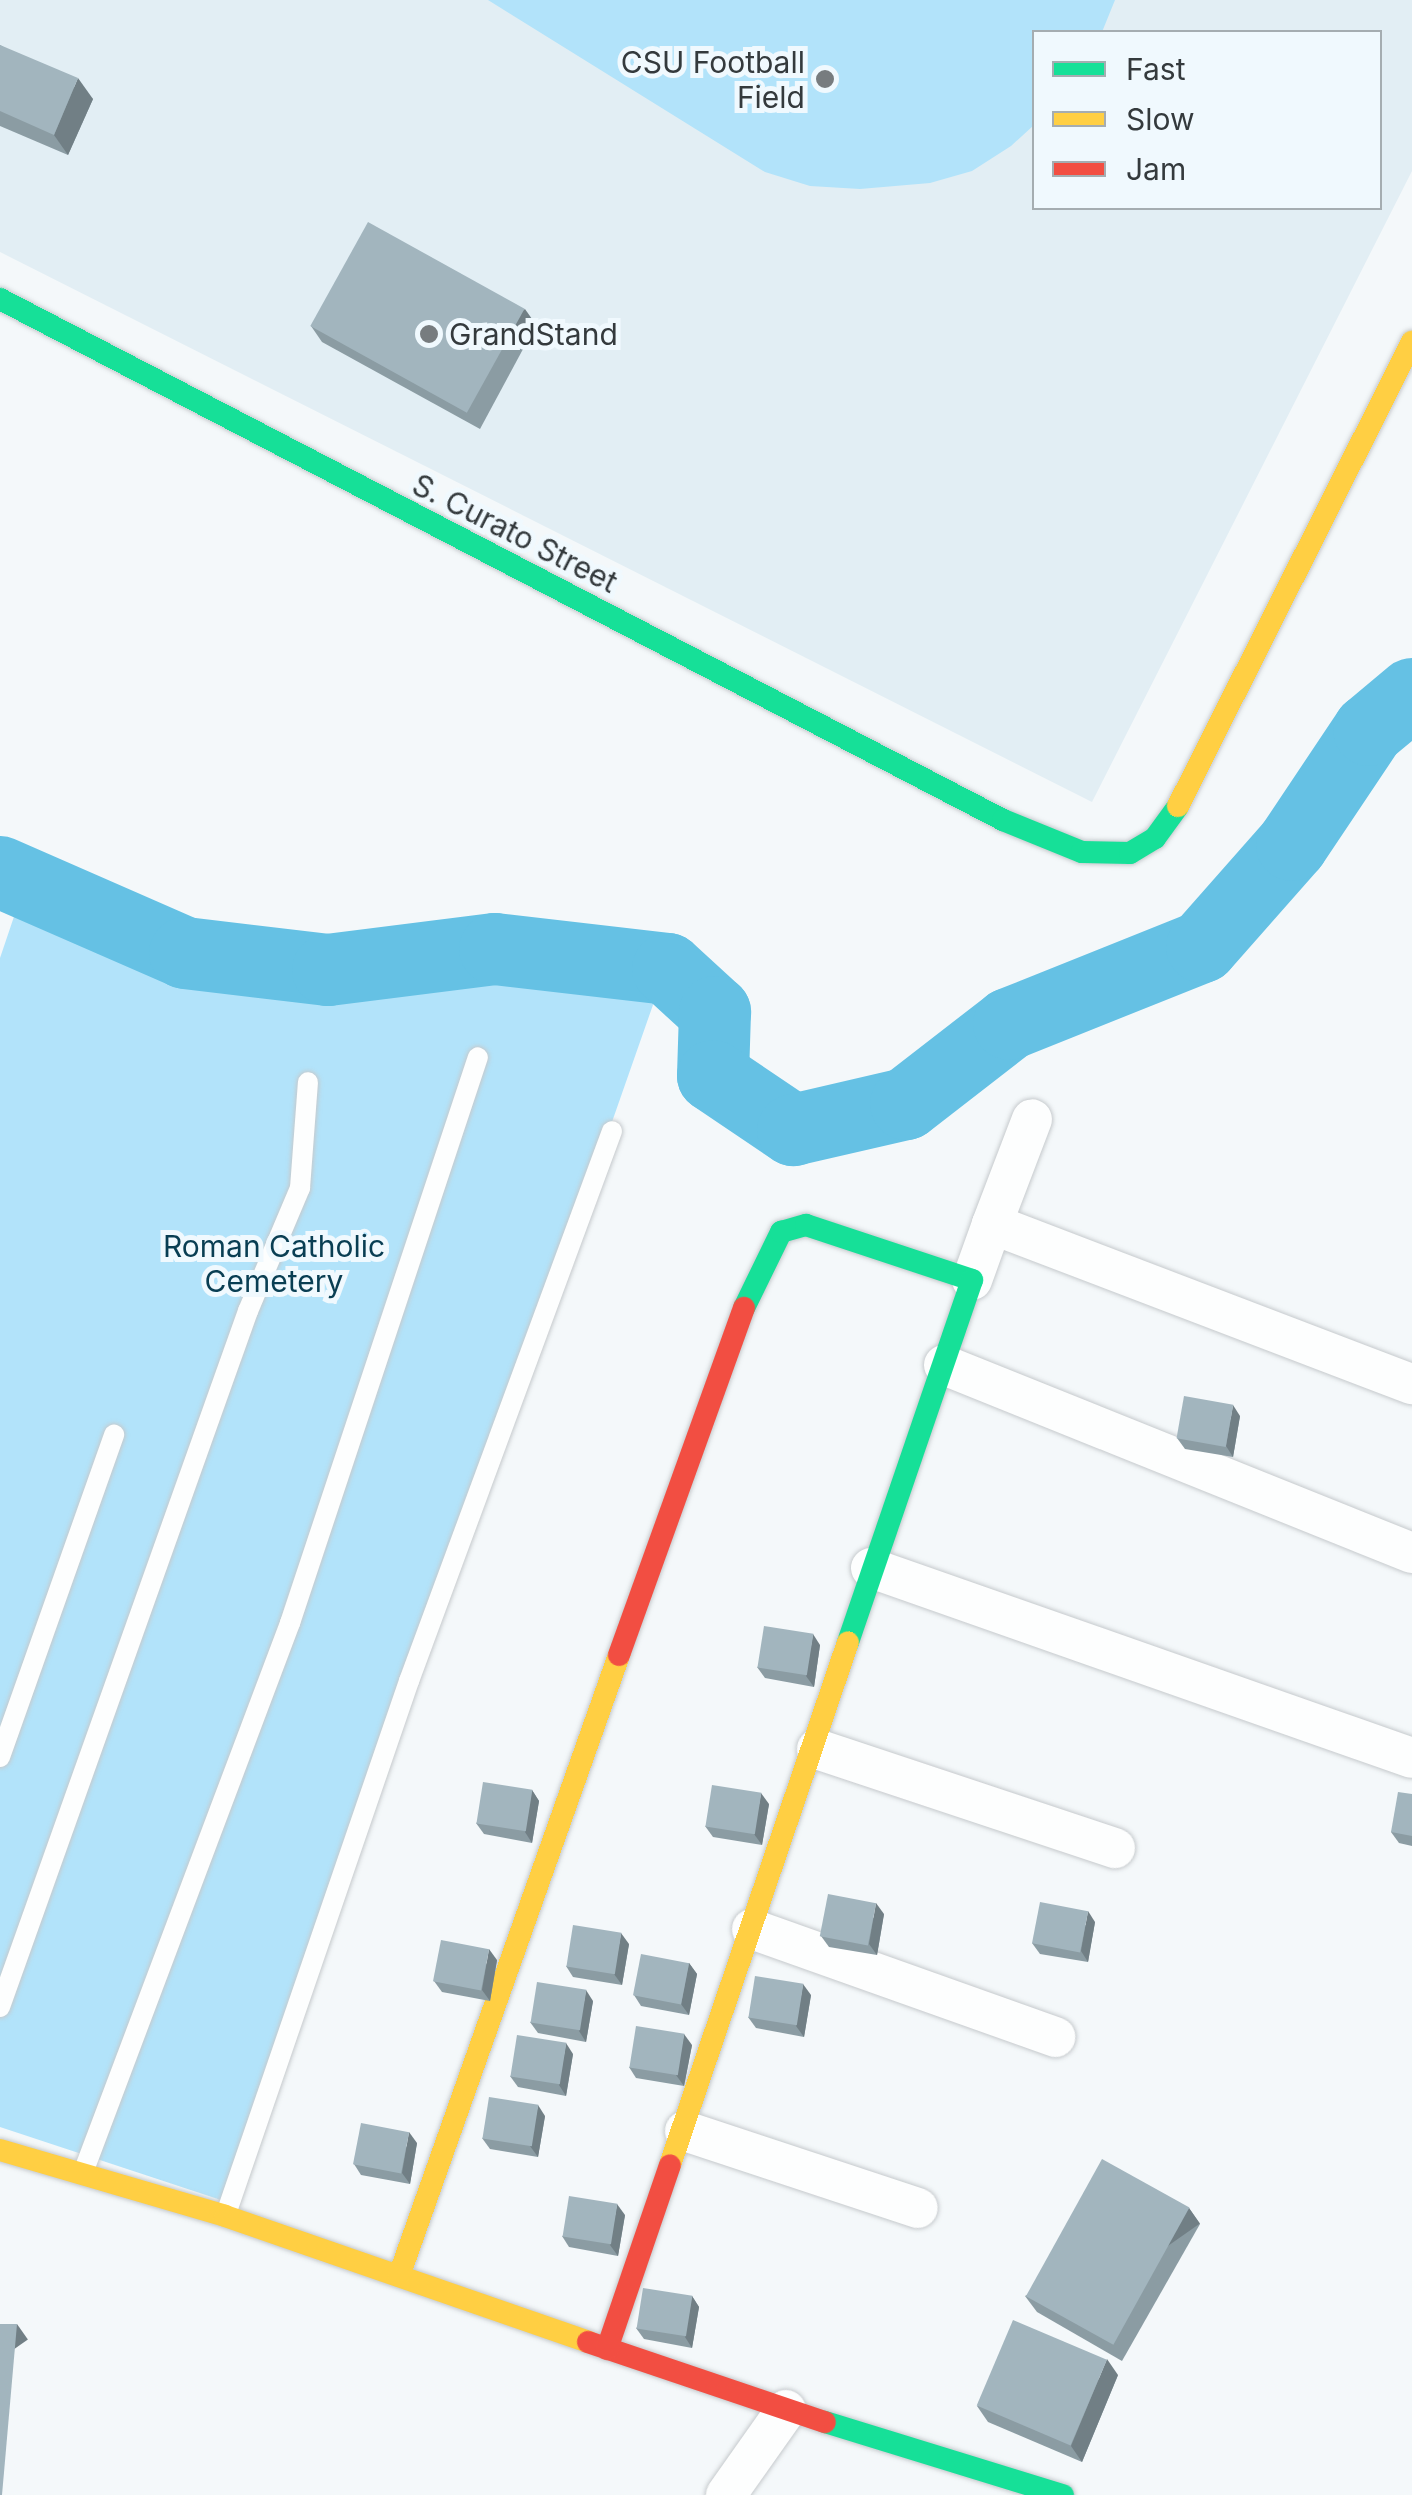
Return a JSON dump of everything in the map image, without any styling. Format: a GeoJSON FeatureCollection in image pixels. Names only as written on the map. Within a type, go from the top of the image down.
{"type":"FeatureCollection","features":[{"type":"Feature","properties":{"kind":"street","name":"S. Curato Street"},"geometry":{"type":"LineString","coordinates":[[0,299],[1004,820],[1082,852],[1130,853],[1156,838],[1180,804],[1296,580],[1412,342]]}},
{"type":"Feature","properties":{"kind":"street"},"geometry":{"type":"LineString","coordinates":[[607,2349],[816,1749],[871,1568],[1032,1119]]}},
{"type":"Feature","properties":{"kind":"street"},"geometry":{"type":"LineString","coordinates":[[992,1224],[1412,1384]]}},
{"type":"Feature","properties":{"kind":"street"},"geometry":{"type":"LineString","coordinates":[[399,2276],[738,1324],[781,1232],[806,1225],[972,1280]]}},
{"type":"Feature","properties":{"kind":"street"},"geometry":{"type":"LineString","coordinates":[[944,1365],[1412,1553]]}},
{"type":"Feature","properties":{"kind":"street"},"geometry":{"type":"LineString","coordinates":[[871,1568],[1412,1758]]}},
{"type":"Feature","properties":{"kind":"street"},"geometry":{"type":"LineString","coordinates":[[816,1749],[1116,1848]]}},
{"type":"Feature","properties":{"kind":"street"},"geometry":{"type":"LineString","coordinates":[[752,1929],[1055,2037]]}},
{"type":"Feature","properties":{"kind":"street"},"geometry":{"type":"LineString","coordinates":[[685,2131],[918,2208]]}},
{"type":"Feature","properties":{"kind":"street"},"geometry":{"type":"LineString","coordinates":[[0,2150],[225,2216],[786,2410],[1063,2495]]}},
{"type":"Feature","properties":{"kind":"street"},"geometry":{"type":"LineString","coordinates":[[726,2495],[786,2410]]}},
{"type":"Feature","properties":{"kind":"lane"},"geometry":{"type":"LineString","coordinates":[[82,2177],[290,1623],[478,1057]]}},
{"type":"Feature","properties":{"kind":"lane"},"geometry":{"type":"LineString","coordinates":[[0,2006],[248,1311],[300,1188],[308,1082]]}},
{"type":"Feature","properties":{"kind":"lane"},"geometry":{"type":"LineString","coordinates":[[225,2216],[409,1681],[612,1131]]}},
{"type":"Feature","properties":{"kind":"lane"},"geometry":{"type":"LineString","coordinates":[[0,1757],[114,1435]]}},
{"type":"Feature","properties":{"kind":"shaded area"},"geometry":{"type":"Polygon","coordinates":[[[0,0],[1412,0],[1412,171],[1092,802],[0,252],[0,0]]]}},
{"type":"Feature","properties":{"kind":"green space","name":"CSU Football Field"},"geometry":{"type":"Polygon","coordinates":[[[488,0],[1115,0],[1103,30],[1032,30],[1032,127],[972,171],[930,183],[860,189],[810,186],[765,172],[488,0]]]}},
{"type":"Feature","properties":{"kind":"green space","name":"Roman Catholic Cemetery"},"geometry":{"type":"Polygon","coordinates":[[[24,887],[181,977],[335,991],[503,956],[661,982],[233,2204],[0,2127],[0,958],[24,887]]]}},
{"type":"Feature","properties":{"kind":"building"},"geometry":{"type":"Polygon","coordinates":[[[0,45],[78,78],[54,135],[0,111],[0,45]]]}},
{"type":"Feature","properties":{"kind":"building","name":"GrandStand"},"geometry":{"type":"Polygon","coordinates":[[[368,222],[525,309],[467,413],[310,326],[368,222]]]}},
{"type":"Feature","properties":{"kind":"building"},"geometry":{"type":"Polygon","coordinates":[[[1184,1396],[1233,1405],[1226,1447],[1177,1438],[1184,1396]]]}},
{"type":"Feature","properties":{"kind":"building"},"geometry":{"type":"Polygon","coordinates":[[[764,1626],[813,1634],[807,1675],[757,1667],[764,1626]]]}},
{"type":"Feature","properties":{"kind":"building"},"geometry":{"type":"Polygon","coordinates":[[[483,1782],[532,1790],[526,1831],[476,1823],[483,1782]]]}},
{"type":"Feature","properties":{"kind":"building"},"geometry":{"type":"Polygon","coordinates":[[[712,1785],[761,1793],[755,1834],[705,1826],[712,1785]]]}},
{"type":"Feature","properties":{"kind":"building"},"geometry":{"type":"Polygon","coordinates":[[[1398,1792],[1412,1794],[1412,1836],[1391,1832],[1398,1792]]]}},
{"type":"Feature","properties":{"kind":"building"},"geometry":{"type":"Polygon","coordinates":[[[828,1894],[876,1903],[868,1946],[820,1936],[828,1894]]]}},
{"type":"Feature","properties":{"kind":"building"},"geometry":{"type":"Polygon","coordinates":[[[1040,1902],[1088,1911],[1080,1953],[1032,1943],[1040,1902]]]}},
{"type":"Feature","properties":{"kind":"building"},"geometry":{"type":"Polygon","coordinates":[[[573,1925],[621,1933],[615,1974],[566,1966],[573,1925]]]}},
{"type":"Feature","properties":{"kind":"building"},"geometry":{"type":"Polygon","coordinates":[[[441,1940],[489,1949],[481,1991],[433,1981],[441,1940]]]}},
{"type":"Feature","properties":{"kind":"building"},"geometry":{"type":"Polygon","coordinates":[[[641,1954],[689,1963],[681,2005],[633,1995],[641,1954]]]}},
{"type":"Feature","properties":{"kind":"building"},"geometry":{"type":"Polygon","coordinates":[[[755,1976],[803,1984],[797,2025],[748,2017],[755,1976]]]}},
{"type":"Feature","properties":{"kind":"building"},"geometry":{"type":"Polygon","coordinates":[[[537,1982],[586,1990],[580,2030],[531,2022],[537,1982]]]}},
{"type":"Feature","properties":{"kind":"building"},"geometry":{"type":"Polygon","coordinates":[[[636,2026],[684,2034],[678,2075],[629,2067],[636,2026]]]}},
{"type":"Feature","properties":{"kind":"building"},"geometry":{"type":"Polygon","coordinates":[[[517,2035],[566,2043],[560,2084],[510,2076],[517,2035]]]}},
{"type":"Feature","properties":{"kind":"building"},"geometry":{"type":"Polygon","coordinates":[[[489,2097],[538,2105],[532,2146],[482,2138],[489,2097]]]}},
{"type":"Feature","properties":{"kind":"building"},"geometry":{"type":"Polygon","coordinates":[[[361,2123],[409,2132],[401,2174],[353,2164],[361,2123]]]}},
{"type":"Feature","properties":{"kind":"building"},"geometry":{"type":"Polygon","coordinates":[[[1102,2159],[1189,2207],[1113,2345],[1026,2296],[1102,2159]]]}},
{"type":"Feature","properties":{"kind":"building"},"geometry":{"type":"Polygon","coordinates":[[[569,2196],[617,2204],[611,2244],[563,2236],[569,2196]]]}},
{"type":"Feature","properties":{"kind":"building"},"geometry":{"type":"Polygon","coordinates":[[[643,2288],[692,2296],[686,2336],[637,2328],[643,2288]]]}},
{"type":"Feature","properties":{"kind":"building"},"geometry":{"type":"Polygon","coordinates":[[[1013,2320],[1107,2360],[1071,2445],[977,2406],[1013,2320]]]}},
{"type":"Feature","properties":{"kind":"building"},"geometry":{"type":"Polygon","coordinates":[[[0,2324],[17,2324],[2,2495],[0,2495],[0,2324]]]}},
{"type":"Feature","properties":{"kind":"waterway"},"geometry":{"type":"LineString","coordinates":[[0,872],[185,953],[328,970],[495,949],[668,969],[715,1012],[713,1076],[793,1130],[906,1104],[1009,1024],[1202,947],[1292,845],[1369,730],[1412,694]]}},
{"type":"Feature","properties":{"kind":"traffic: fast"},"geometry":{"type":"LineString","coordinates":[[0,299],[1003,820],[1082,852],[1130,853],[1155,838],[1178,806]]}},
{"type":"Feature","properties":{"kind":"traffic: fast"},"geometry":{"type":"LineString","coordinates":[[744,1308],[781,1232],[806,1225],[972,1280],[848,1642]]}},
{"type":"Feature","properties":{"kind":"traffic: fast"},"geometry":{"type":"LineString","coordinates":[[825,2422],[1063,2495]]}},
{"type":"Feature","properties":{"kind":"traffic: slow"},"geometry":{"type":"LineString","coordinates":[[1178,806],[1412,342]]}},
{"type":"Feature","properties":{"kind":"traffic: slow"},"geometry":{"type":"LineString","coordinates":[[670,2165],[848,1642]]}},
{"type":"Feature","properties":{"kind":"traffic: slow"},"geometry":{"type":"LineString","coordinates":[[399,2276],[619,1655]]}},
{"type":"Feature","properties":{"kind":"traffic: slow"},"geometry":{"type":"LineString","coordinates":[[0,2150],[225,2216],[588,2342]]}},
{"type":"Feature","properties":{"kind":"traffic: jam"},"geometry":{"type":"LineString","coordinates":[[619,1655],[744,1308]]}},
{"type":"Feature","properties":{"kind":"traffic: jam"},"geometry":{"type":"LineString","coordinates":[[607,2349],[670,2165]]}},
{"type":"Feature","properties":{"kind":"traffic: jam"},"geometry":{"type":"LineString","coordinates":[[588,2342],[825,2422]]}},
{"type":"Feature","properties":{"kind":"place","name":"CSU Football Field"},"geometry":{"type":"Point","coordinates":[825,79]}},
{"type":"Feature","properties":{"kind":"place","name":"GrandStand"},"geometry":{"type":"Point","coordinates":[429,334]}}]}
